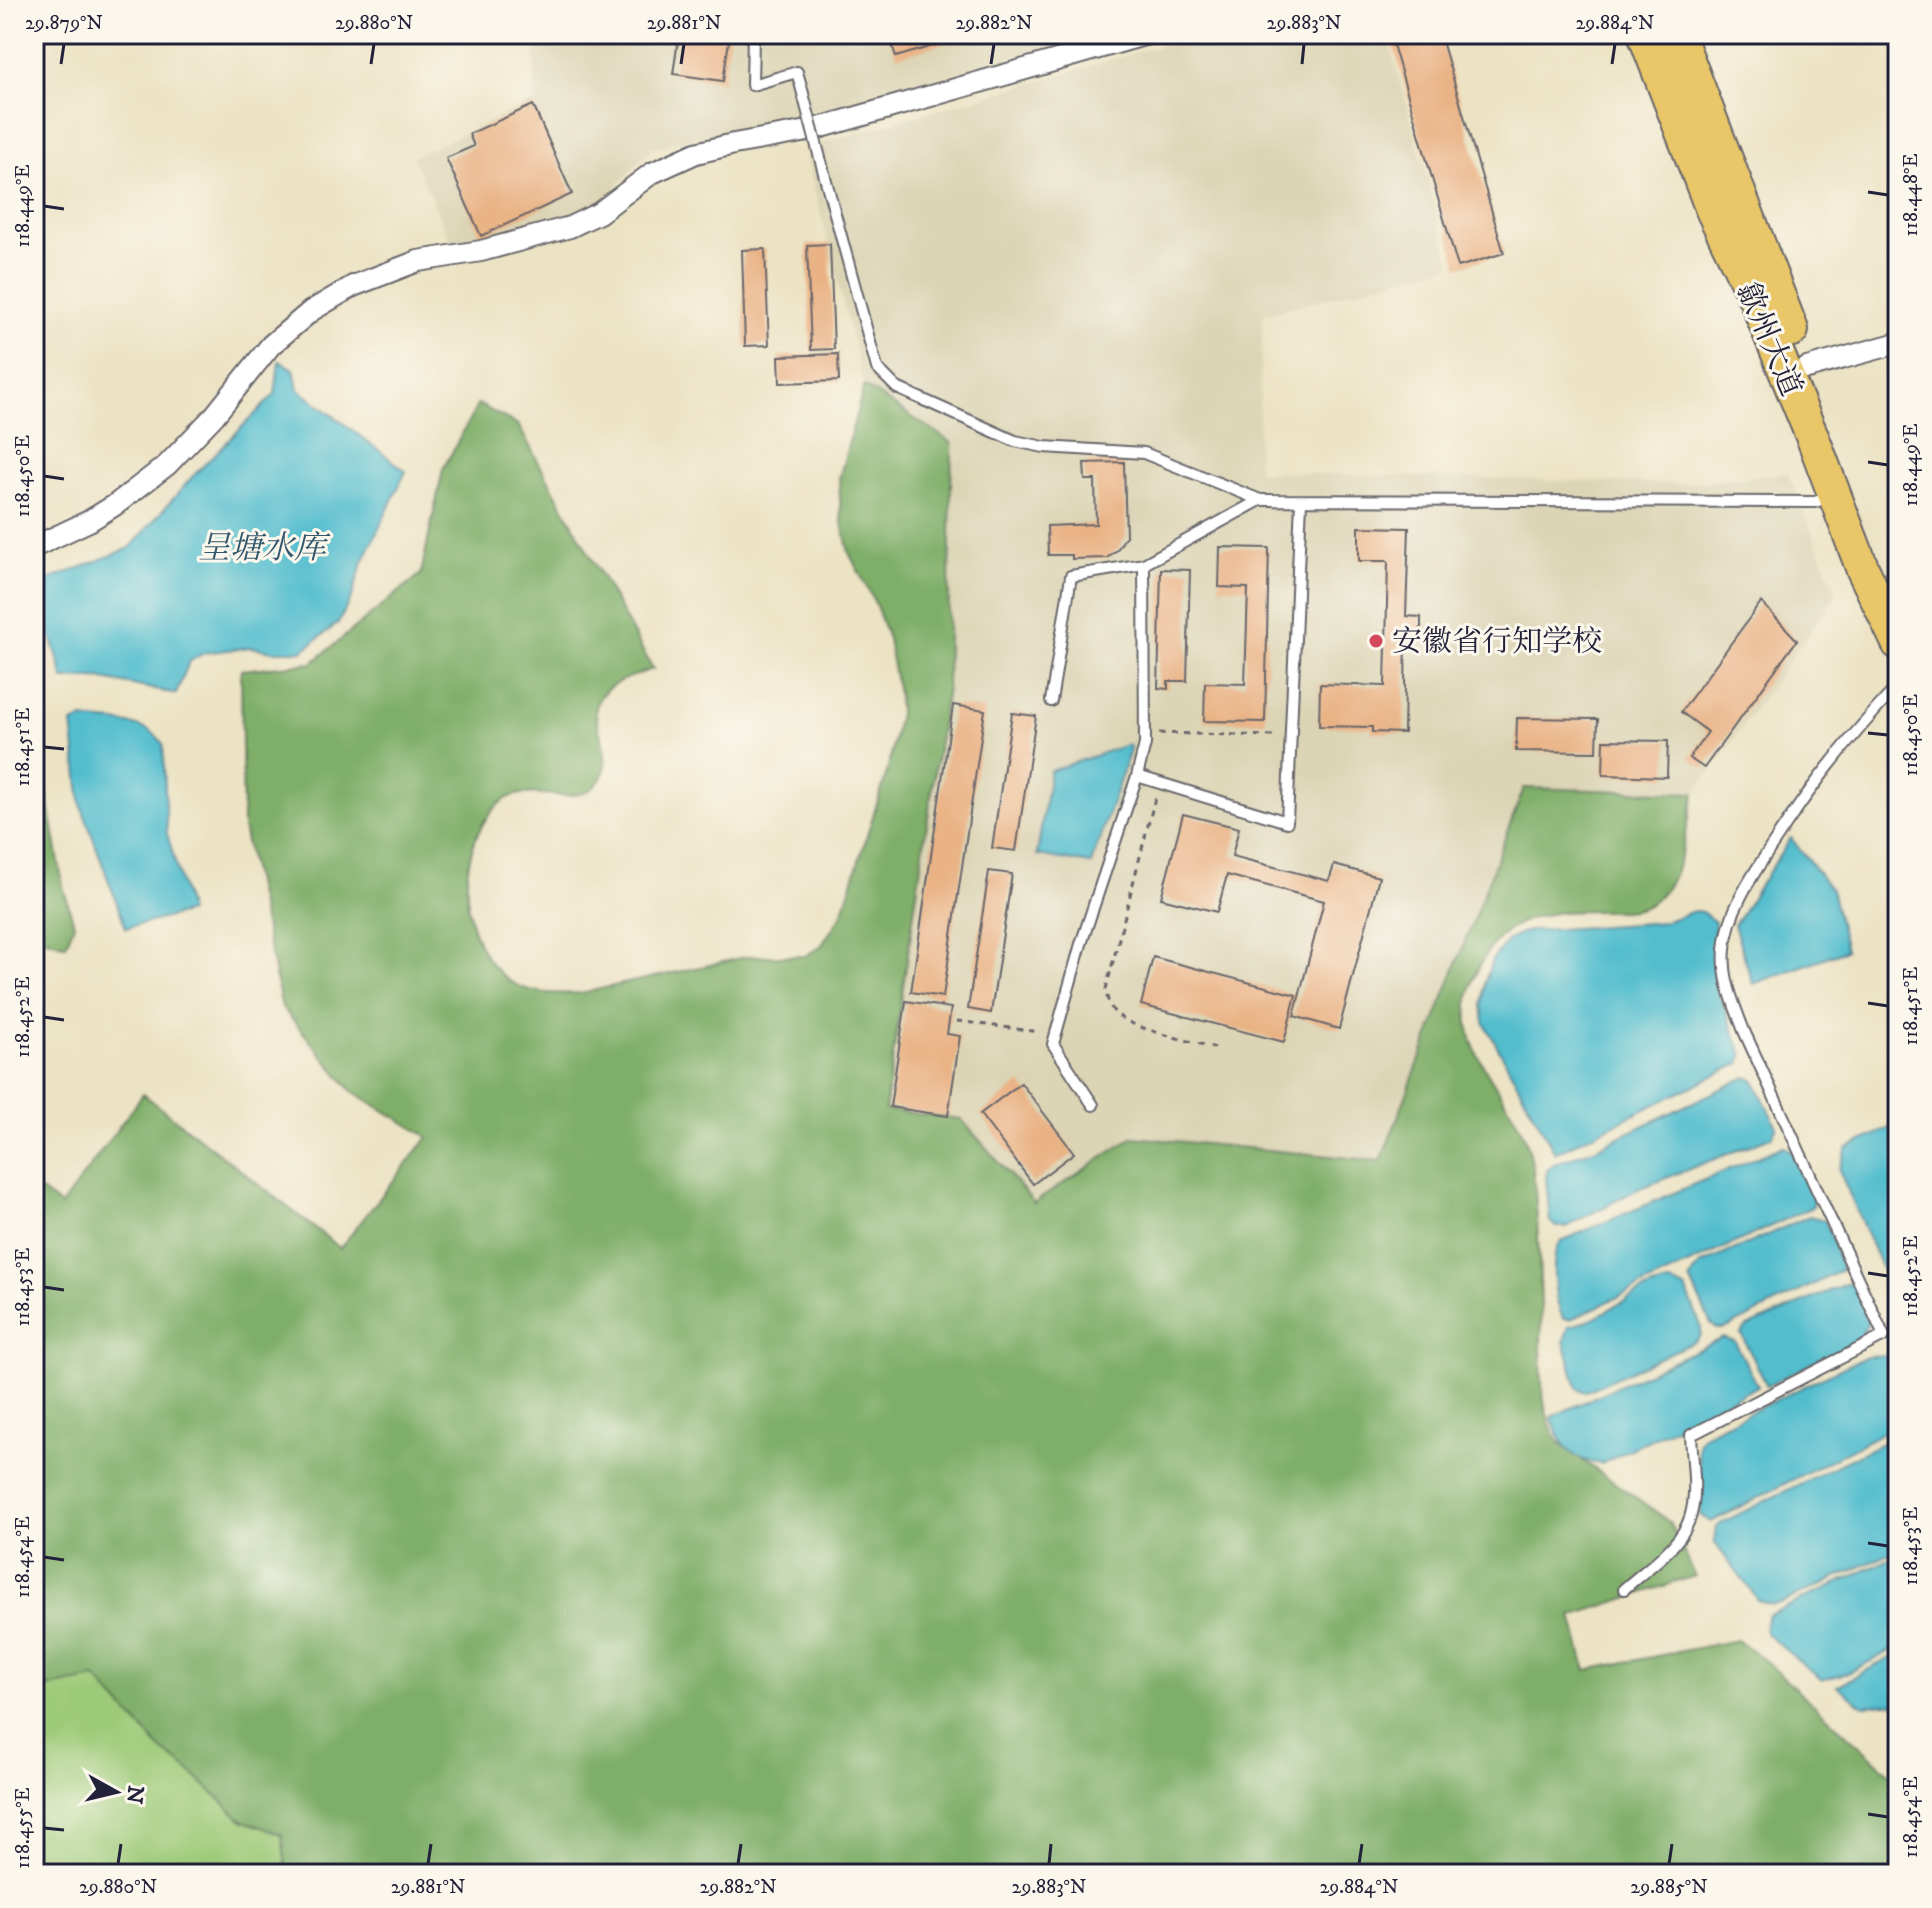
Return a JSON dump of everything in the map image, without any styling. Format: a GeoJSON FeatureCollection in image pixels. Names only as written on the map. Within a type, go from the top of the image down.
{"type":"FeatureCollection","features":[{"type":"Feature","properties":{"kind":"highway","name":"歙州大道"},"geometry":{"type":"LineString","coordinates":[[1644,34],[1712,210],[1756,301],[1863,570],[1898,643]]}},
{"type":"Feature","properties":{"kind":"highway","name":"歙州大道"},"geometry":{"type":"LineString","coordinates":[[1678,34],[1898,593]]}},
{"type":"Feature","properties":{"kind":"street"},"geometry":{"type":"LineString","coordinates":[[34,547],[89,521],[141,487],[192,442],[271,345],[311,311],[353,286],[418,261],[481,251],[570,227],[599,213],[652,173],[696,153],[808,131],[1148,34]]}},
{"type":"Feature","properties":{"kind":"street"},"geometry":{"type":"LineString","coordinates":[[1807,368],[1898,343]]}},
{"type":"Feature","properties":{"kind":"lane"},"geometry":{"type":"LineString","coordinates":[[753,34],[752,85],[797,72],[873,359],[890,383],[1015,441],[1044,447],[1144,453],[1260,500],[1815,502],[1834,495]]}},
{"type":"Feature","properties":{"kind":"lane"},"geometry":{"type":"LineString","coordinates":[[1051,701],[1071,576],[1144,564],[1260,500]]}},
{"type":"Feature","properties":{"kind":"lane"},"geometry":{"type":"LineString","coordinates":[[1137,776],[1287,822],[1301,501]]}},
{"type":"Feature","properties":{"kind":"lane"},"geometry":{"type":"LineString","coordinates":[[1093,1105],[1053,1044],[1081,944],[1137,776],[1145,733],[1144,564]]}},
{"type":"Feature","properties":{"kind":"lane"},"geometry":{"type":"LineString","coordinates":[[1624,1589],[1678,1540],[1689,1520],[1694,1499],[1691,1435],[1884,1336],[1744,1031],[1728,988],[1724,960],[1733,913],[1764,858],[1822,773],[1857,729],[1898,686]]}},
{"type":"Feature","properties":{"kind":"path"},"geometry":{"type":"LineString","coordinates":[[1145,733],[1291,737]]}},
{"type":"Feature","properties":{"kind":"path"},"geometry":{"type":"LineString","coordinates":[[1158,783],[1106,989],[1107,996],[1113,1011],[1127,1021],[1215,1048]]}},
{"type":"Feature","properties":{"kind":"path"},"geometry":{"type":"LineString","coordinates":[[957,1021],[1056,1034]]}},
{"type":"Feature","properties":{"kind":"shaded area"},"geometry":{"type":"Polygon","coordinates":[[[535,34],[1099,34],[828,108],[651,148],[606,198],[524,234],[451,242],[413,157],[535,101],[535,34]]]}},
{"type":"Feature","properties":{"kind":"shaded area","name":"安徽省行知学校"},"geometry":{"type":"Polygon","coordinates":[[[1201,34],[1387,34],[1451,265],[1263,315],[1257,472],[1679,484],[1788,473],[1837,594],[1695,793],[1524,788],[1381,1161],[1133,1137],[1034,1203],[961,1119],[885,1111],[947,688],[952,443],[864,386],[804,148],[1201,34]]]}},
{"type":"Feature","properties":{"kind":"green space"},"geometry":{"type":"Polygon","coordinates":[[[864,386],[952,443],[947,687],[885,1110],[961,1119],[1034,1203],[1133,1137],[1381,1161],[1524,788],[1695,793],[1674,875],[1654,901],[1631,910],[1569,912],[1520,923],[1494,943],[1483,959],[1470,991],[1468,1020],[1474,1045],[1526,1141],[1533,1170],[1542,1380],[1548,1419],[1565,1448],[1669,1521],[1695,1576],[1572,1616],[1586,1670],[1737,1640],[1761,1657],[1898,1781],[1898,1874],[287,1874],[282,1834],[242,1820],[189,1770],[162,1750],[96,1678],[34,1690],[34,1186],[61,1206],[143,1094],[340,1248],[428,1137],[352,1091],[282,1007],[243,828],[241,670],[312,663],[421,574],[443,469],[478,404],[518,425],[653,669],[618,682],[598,700],[596,715],[605,765],[600,780],[590,790],[578,794],[524,794],[511,797],[499,804],[484,822],[473,845],[467,896],[471,921],[480,945],[493,966],[511,982],[527,989],[554,993],[582,993],[750,956],[805,956],[821,946],[842,914],[888,769],[899,713],[888,639],[875,603],[849,553],[841,517],[839,479],[864,386]]]}},
{"type":"Feature","properties":{"kind":"green space"},"geometry":{"type":"Polygon","coordinates":[[[42,764],[63,886],[74,924],[66,945],[40,937],[34,963],[34,765],[42,764]]]}},
{"type":"Feature","properties":{"kind":"green space"},"geometry":{"type":"Polygon","coordinates":[[[96,1678],[162,1750],[189,1770],[242,1820],[282,1834],[287,1874],[34,1874],[34,1690],[96,1678]]]}},
{"type":"Feature","properties":{"kind":"water","name":"呈塘水库"},"geometry":{"type":"Polygon","coordinates":[[[279,361],[294,369],[298,389],[406,471],[338,623],[302,651],[251,647],[204,653],[189,662],[176,694],[99,678],[64,679],[36,585],[130,548],[193,476],[275,394],[279,361]]]}},
{"type":"Feature","properties":{"kind":"water"},"geometry":{"type":"Polygon","coordinates":[[[83,719],[138,726],[157,736],[163,744],[167,833],[189,912],[126,928],[81,805],[72,723],[83,719]]]}},
{"type":"Feature","properties":{"kind":"water"},"geometry":{"type":"Polygon","coordinates":[[[1129,744],[1130,750],[1091,864],[1037,855],[1050,771],[1129,744]]]}},
{"type":"Feature","properties":{"kind":"water"},"geometry":{"type":"Polygon","coordinates":[[[1791,838],[1831,890],[1846,950],[1753,984],[1734,925],[1791,838]]]}},
{"type":"Feature","properties":{"kind":"water"},"geometry":{"type":"Polygon","coordinates":[[[1694,911],[1702,912],[1715,922],[1713,979],[1743,1055],[1740,1063],[1555,1153],[1484,1022],[1485,982],[1492,960],[1507,941],[1529,931],[1664,922],[1694,911]]]}},
{"type":"Feature","properties":{"kind":"water"},"geometry":{"type":"Polygon","coordinates":[[[1746,1077],[1754,1080],[1777,1127],[1771,1137],[1636,1190],[1566,1227],[1557,1227],[1550,1222],[1546,1177],[1548,1169],[1554,1164],[1594,1149],[1746,1077]]]}},
{"type":"Feature","properties":{"kind":"water"},"geometry":{"type":"Polygon","coordinates":[[[1898,1124],[1898,1306],[1839,1170],[1847,1148],[1898,1124]]]}},
{"type":"Feature","properties":{"kind":"water"},"geometry":{"type":"Polygon","coordinates":[[[1784,1146],[1791,1151],[1814,1199],[1812,1207],[1571,1319],[1563,1318],[1554,1279],[1555,1257],[1561,1241],[1784,1146]]]}},
{"type":"Feature","properties":{"kind":"water"},"geometry":{"type":"Polygon","coordinates":[[[1809,1216],[1825,1220],[1842,1270],[1725,1329],[1717,1329],[1711,1324],[1690,1279],[1700,1265],[1809,1216]]]}},
{"type":"Feature","properties":{"kind":"water"},"geometry":{"type":"Polygon","coordinates":[[[1671,1283],[1686,1289],[1701,1326],[1701,1335],[1696,1341],[1585,1392],[1577,1388],[1564,1341],[1569,1326],[1595,1317],[1646,1290],[1671,1283]]]}},
{"type":"Feature","properties":{"kind":"water"},"geometry":{"type":"Polygon","coordinates":[[[1847,1283],[1855,1287],[1869,1320],[1859,1340],[1767,1386],[1741,1334],[1747,1327],[1847,1283]]]}},
{"type":"Feature","properties":{"kind":"water"},"geometry":{"type":"Polygon","coordinates":[[[1723,1338],[1735,1342],[1758,1386],[1601,1464],[1581,1459],[1563,1443],[1551,1417],[1723,1338]]]}},
{"type":"Feature","properties":{"kind":"water"},"geometry":{"type":"Polygon","coordinates":[[[1891,1355],[1898,1374],[1898,1425],[1711,1522],[1700,1515],[1698,1444],[1703,1435],[1867,1356],[1891,1355]]]}},
{"type":"Feature","properties":{"kind":"water"},"geometry":{"type":"Polygon","coordinates":[[[1898,1435],[1898,1550],[1781,1603],[1771,1605],[1758,1600],[1714,1542],[1716,1528],[1898,1435]]]}},
{"type":"Feature","properties":{"kind":"water"},"geometry":{"type":"Polygon","coordinates":[[[1898,1555],[1898,1647],[1850,1672],[1822,1680],[1766,1634],[1764,1629],[1769,1615],[1898,1555]]]}},
{"type":"Feature","properties":{"kind":"water"},"geometry":{"type":"Polygon","coordinates":[[[1898,1654],[1898,1703],[1864,1706],[1837,1686],[1898,1654]]]}},
{"type":"Feature","properties":{"kind":"building"},"geometry":{"type":"Polygon","coordinates":[[[679,34],[730,34],[723,81],[673,74],[679,34]]]}},
{"type":"Feature","properties":{"kind":"building"},"geometry":{"type":"Polygon","coordinates":[[[889,34],[970,34],[970,35],[896,57],[889,34]]]}},
{"type":"Feature","properties":{"kind":"building"},"geometry":{"type":"Polygon","coordinates":[[[1390,34],[1440,34],[1504,253],[1458,267],[1390,34]]]}},
{"type":"Feature","properties":{"kind":"building"},"geometry":{"type":"Polygon","coordinates":[[[533,105],[572,194],[481,236],[446,158],[474,146],[469,134],[533,105]]]}},
{"type":"Feature","properties":{"kind":"building"},"geometry":{"type":"Polygon","coordinates":[[[830,244],[834,349],[811,350],[807,245],[830,244]]]}},
{"type":"Feature","properties":{"kind":"building"},"geometry":{"type":"Polygon","coordinates":[[[765,249],[769,345],[745,346],[742,250],[765,249]]]}},
{"type":"Feature","properties":{"kind":"building"},"geometry":{"type":"Polygon","coordinates":[[[838,354],[839,381],[780,383],[779,356],[838,354]]]}},
{"type":"Feature","properties":{"kind":"building"},"geometry":{"type":"Polygon","coordinates":[[[1124,462],[1126,536],[1117,550],[1107,558],[1072,559],[1072,555],[1048,555],[1047,526],[1096,524],[1095,480],[1085,480],[1084,463],[1124,462]]]}},
{"type":"Feature","properties":{"kind":"building"},"geometry":{"type":"Polygon","coordinates":[[[1359,527],[1409,528],[1406,616],[1421,617],[1421,638],[1406,638],[1404,733],[1372,732],[1372,727],[1319,726],[1320,684],[1385,686],[1388,561],[1359,561],[1359,527]]]}},
{"type":"Feature","properties":{"kind":"building"},"geometry":{"type":"Polygon","coordinates":[[[1220,547],[1269,548],[1265,722],[1204,721],[1205,683],[1245,684],[1248,588],[1219,587],[1220,547]]]}},
{"type":"Feature","properties":{"kind":"building"},"geometry":{"type":"Polygon","coordinates":[[[1161,569],[1190,570],[1187,681],[1168,681],[1168,689],[1158,688],[1161,569]]]}},
{"type":"Feature","properties":{"kind":"building"},"geometry":{"type":"Polygon","coordinates":[[[1761,602],[1797,640],[1704,768],[1689,758],[1708,732],[1681,712],[1761,602]]]}},
{"type":"Feature","properties":{"kind":"building"},"geometry":{"type":"Polygon","coordinates":[[[953,705],[985,710],[943,997],[911,992],[953,705]]]}},
{"type":"Feature","properties":{"kind":"building"},"geometry":{"type":"Polygon","coordinates":[[[1012,713],[1036,716],[1016,851],[992,848],[1012,713]]]}},
{"type":"Feature","properties":{"kind":"building"},"geometry":{"type":"Polygon","coordinates":[[[1517,718],[1598,719],[1597,752],[1516,751],[1517,718]]]}},
{"type":"Feature","properties":{"kind":"building"},"geometry":{"type":"Polygon","coordinates":[[[1604,740],[1668,741],[1667,777],[1603,775],[1604,740]]]}},
{"type":"Feature","properties":{"kind":"building"},"geometry":{"type":"Polygon","coordinates":[[[1183,814],[1239,828],[1232,856],[1329,881],[1334,865],[1379,877],[1339,1029],[1294,1016],[1324,901],[1227,875],[1217,912],[1161,898],[1183,814]]]}},
{"type":"Feature","properties":{"kind":"building"},"geometry":{"type":"Polygon","coordinates":[[[989,871],[1012,874],[991,1013],[968,1009],[989,871]]]}},
{"type":"Feature","properties":{"kind":"building"},"geometry":{"type":"Polygon","coordinates":[[[1153,957],[1296,995],[1284,1042],[1141,1005],[1153,957]]]}},
{"type":"Feature","properties":{"kind":"building"},"geometry":{"type":"Polygon","coordinates":[[[906,1001],[951,1008],[947,1034],[960,1036],[948,1116],[890,1107],[906,1001]]]}},
{"type":"Feature","properties":{"kind":"building"},"geometry":{"type":"Polygon","coordinates":[[[1021,1083],[1074,1153],[1033,1184],[980,1114],[1021,1083]]]}},
{"type":"Feature","properties":{"kind":"place","name":"安徽省行知学校"},"geometry":{"type":"Point","coordinates":[1376,641]}}]}
